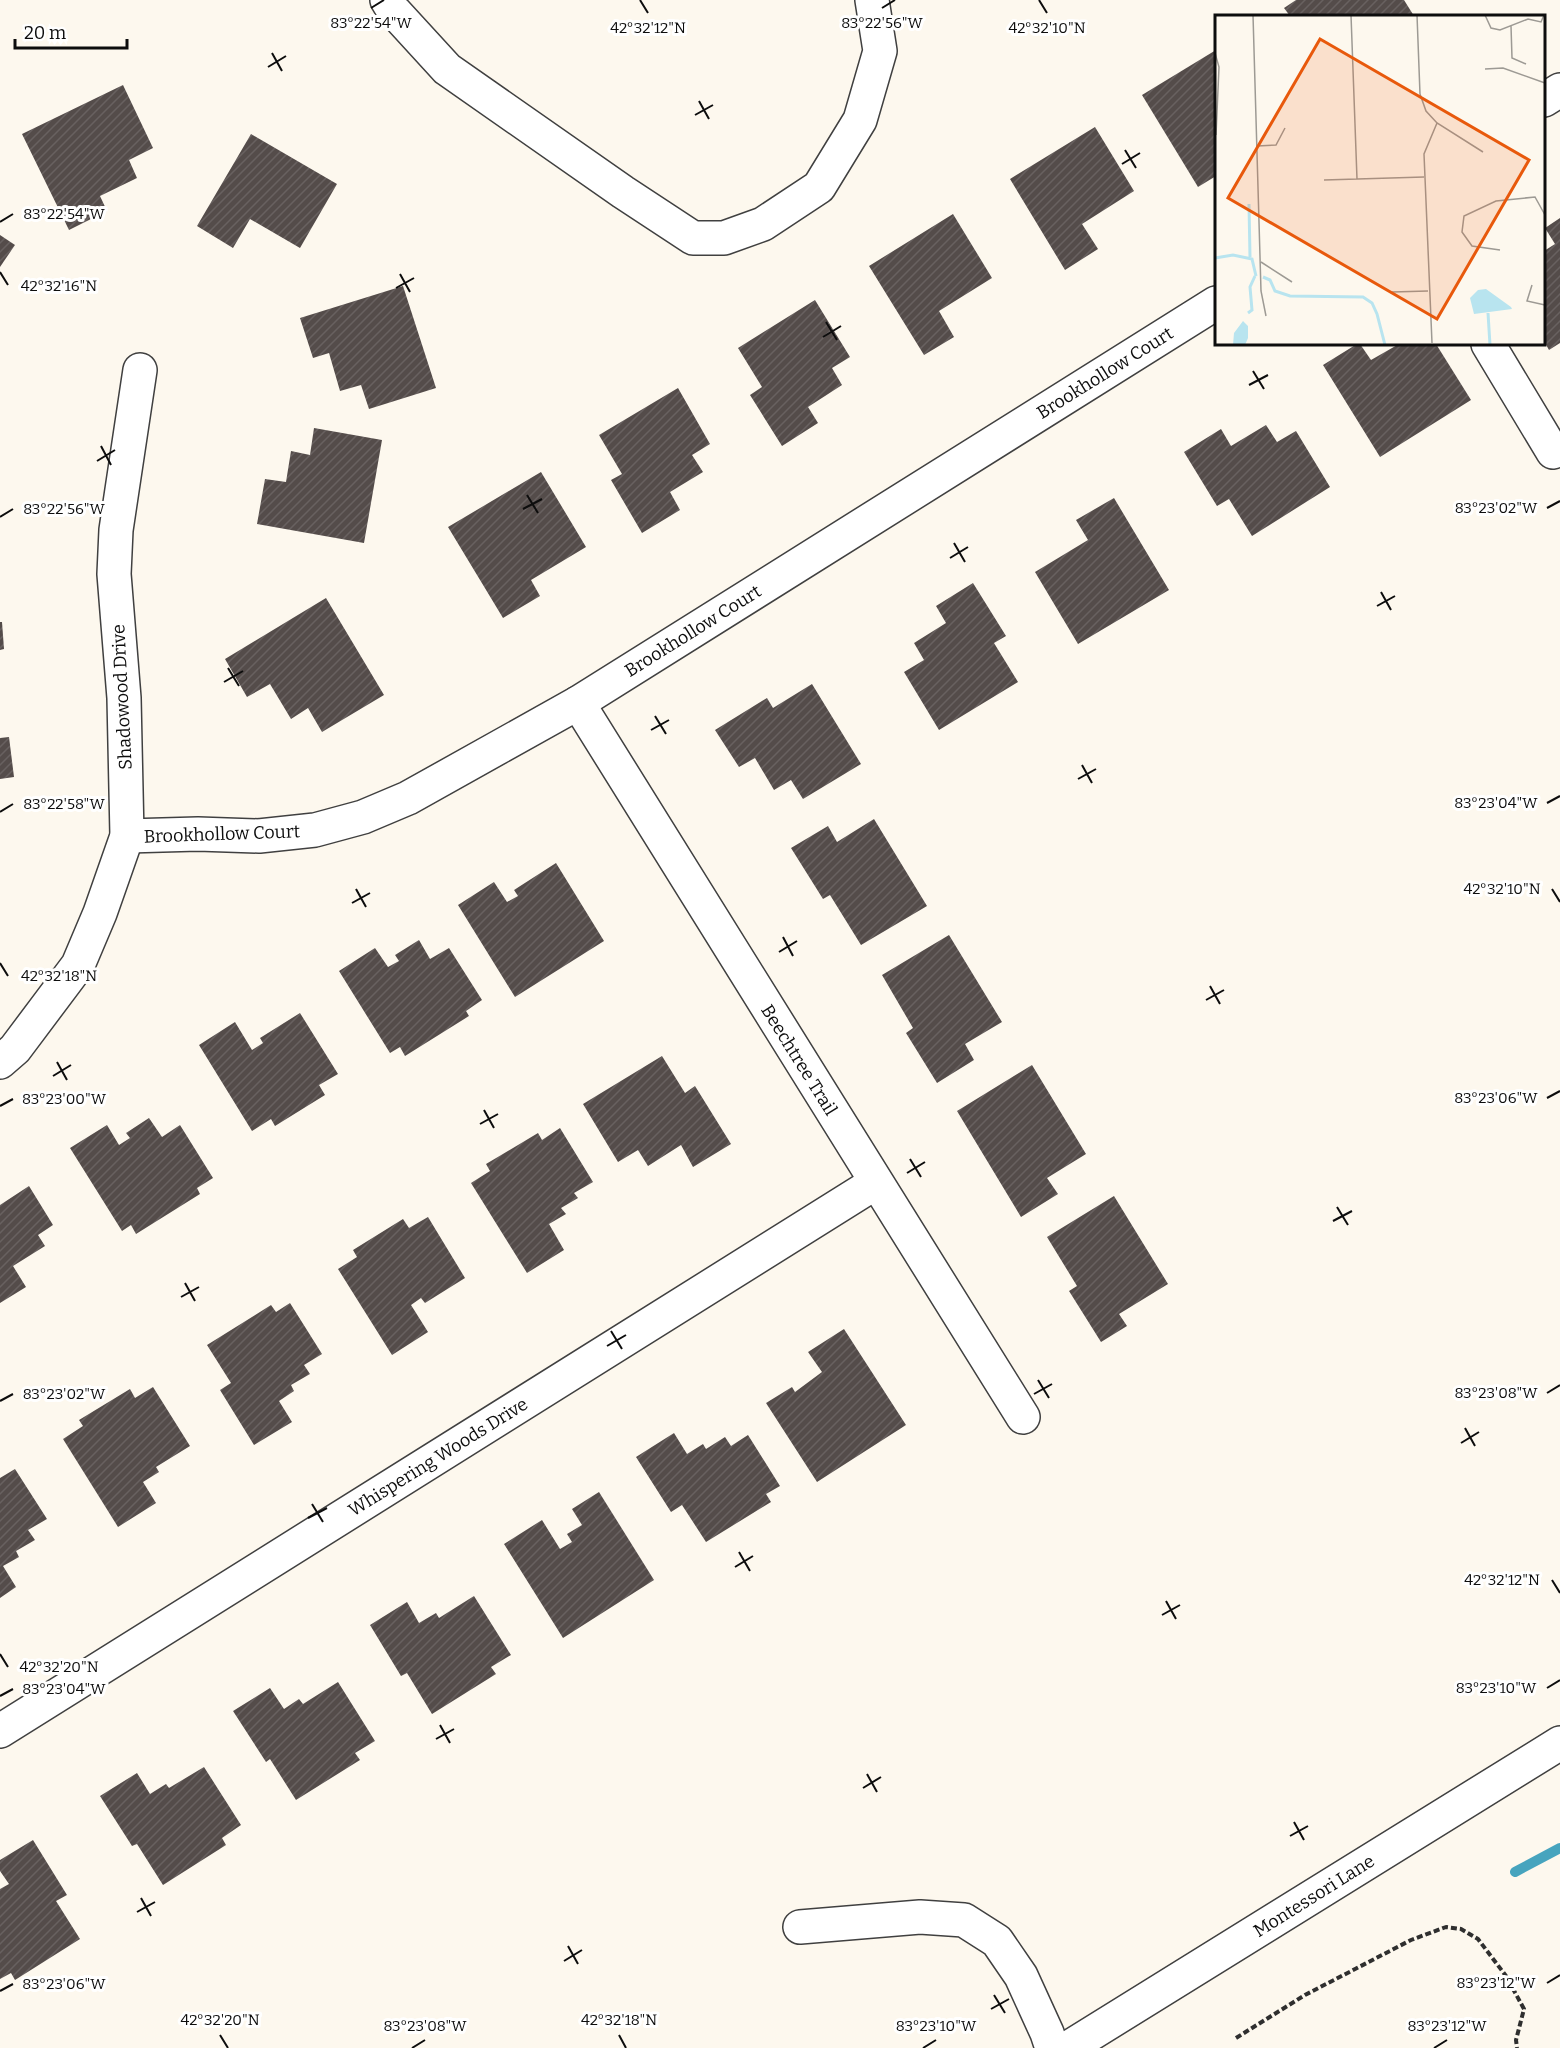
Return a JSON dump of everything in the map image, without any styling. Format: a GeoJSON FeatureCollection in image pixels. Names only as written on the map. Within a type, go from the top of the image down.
{"type":"FeatureCollection","features":[{"type":"Feature","properties":{"kind":"street"},"geometry":{"type":"LineString","coordinates":[[387,0],[447,69],[622,192],[693,238],[724,238],[763,224],[819,187],[860,120],[880,51],[872,0]]}},
{"type":"Feature","properties":{"kind":"street"},"geometry":{"type":"LineString","coordinates":[[1545,99],[1560,90]]}},
{"type":"Feature","properties":{"kind":"street","name":"Brookhollow Court"},"geometry":{"type":"LineString","coordinates":[[127,836],[198,834],[259,836],[315,831],[363,817],[408,798],[578,703],[1215,304]]}},
{"type":"Feature","properties":{"kind":"street"},"geometry":{"type":"LineString","coordinates":[[1489,345],[1553,452]]}},
{"type":"Feature","properties":{"kind":"street","name":"Shadowood Drive"},"geometry":{"type":"LineString","coordinates":[[0,1062],[15,1049],[78,965],[100,913],[127,836],[124,698],[114,574],[116,530],[140,370]]}},
{"type":"Feature","properties":{"kind":"street","name":"Beechtree Trail"},"geometry":{"type":"LineString","coordinates":[[578,703],[875,1183],[1023,1417]]}},
{"type":"Feature","properties":{"kind":"street","name":"Whispering Woods Drive"},"geometry":{"type":"LineString","coordinates":[[0,1731],[875,1183]]}},
{"type":"Feature","properties":{"kind":"street","name":"Montessori Lane"},"geometry":{"type":"LineString","coordinates":[[1068,2048],[1560,1743]]}},
{"type":"Feature","properties":{"kind":"street"},"geometry":{"type":"LineString","coordinates":[[800,1927],[920,1917],[964,1920],[997,1941],[1021,1976],[1052,2048]]}},
{"type":"Feature","properties":{"kind":"path"},"geometry":{"type":"LineString","coordinates":[[1236,2038],[1305,1995],[1411,1940],[1446,1927],[1461,1929],[1478,1939],[1506,1976],[1524,2009],[1516,2040],[1517,2048]]}},
{"type":"Feature","properties":{"kind":"building"},"geometry":{"type":"Polygon","coordinates":[[[1296,0],[1404,0],[1413,15],[1289,15],[1284,8],[1296,0]]]}},
{"type":"Feature","properties":{"kind":"building"},"geometry":{"type":"Polygon","coordinates":[[[1215,51],[1215,177],[1198,187],[1142,95],[1215,51]]]}},
{"type":"Feature","properties":{"kind":"building"},"geometry":{"type":"Polygon","coordinates":[[[123,85],[153,148],[129,160],[137,178],[100,196],[107,211],[69,230],[22,134],[123,85]]]}},
{"type":"Feature","properties":{"kind":"building"},"geometry":{"type":"Polygon","coordinates":[[[1095,127],[1134,191],[1082,224],[1098,249],[1065,270],[1010,179],[1095,127]]]}},
{"type":"Feature","properties":{"kind":"building"},"geometry":{"type":"Polygon","coordinates":[[[251,134],[337,184],[300,248],[250,219],[233,248],[197,226],[251,134]]]}},
{"type":"Feature","properties":{"kind":"building"},"geometry":{"type":"Polygon","coordinates":[[[953,214],[992,278],[939,311],[954,337],[924,355],[869,266],[953,214]]]}},
{"type":"Feature","properties":{"kind":"building"},"geometry":{"type":"Polygon","coordinates":[[[1560,218],[1560,343],[1549,350],[1545,343],[1545,250],[1555,244],[1545,228],[1560,218]]]}},
{"type":"Feature","properties":{"kind":"building"},"geometry":{"type":"Polygon","coordinates":[[[0,235],[15,245],[0,267],[0,235]]]}},
{"type":"Feature","properties":{"kind":"building"},"geometry":{"type":"Polygon","coordinates":[[[403,286],[436,388],[369,409],[361,385],[340,391],[329,353],[313,358],[300,318],[403,286]]]}},
{"type":"Feature","properties":{"kind":"building"},"geometry":{"type":"Polygon","coordinates":[[[815,300],[850,357],[832,368],[842,385],[808,407],[818,423],[782,446],[750,395],[762,387],[738,348],[815,300]]]}},
{"type":"Feature","properties":{"kind":"building"},"geometry":{"type":"Polygon","coordinates":[[[1355,345],[1361,345],[1371,360],[1397,345],[1437,345],[1471,400],[1380,457],[1323,365],[1355,345]]]}},
{"type":"Feature","properties":{"kind":"building"},"geometry":{"type":"Polygon","coordinates":[[[678,388],[710,444],[692,455],[703,472],[670,492],[680,510],[642,533],[611,480],[622,474],[599,435],[678,388]]]}},
{"type":"Feature","properties":{"kind":"building"},"geometry":{"type":"Polygon","coordinates":[[[1266,425],[1277,442],[1296,431],[1330,487],[1252,536],[1229,499],[1217,506],[1184,452],[1221,429],[1231,446],[1266,425]]]}},
{"type":"Feature","properties":{"kind":"building"},"geometry":{"type":"Polygon","coordinates":[[[314,428],[382,440],[364,543],[257,524],[265,479],[286,482],[291,451],[310,455],[314,428]]]}},
{"type":"Feature","properties":{"kind":"building"},"geometry":{"type":"Polygon","coordinates":[[[541,472],[586,547],[531,580],[540,596],[503,618],[448,527],[541,472]]]}},
{"type":"Feature","properties":{"kind":"building"},"geometry":{"type":"Polygon","coordinates":[[[1114,498],[1169,590],[1078,644],[1035,572],[1088,540],[1076,520],[1114,498]]]}},
{"type":"Feature","properties":{"kind":"building"},"geometry":{"type":"Polygon","coordinates":[[[973,583],[1006,636],[994,643],[1018,682],[939,730],[904,672],[924,660],[914,643],[946,623],[936,606],[973,583]]]}},
{"type":"Feature","properties":{"kind":"building"},"geometry":{"type":"Polygon","coordinates":[[[326,598],[384,695],[322,732],[308,708],[291,719],[270,684],[247,697],[225,659],[326,598]]]}},
{"type":"Feature","properties":{"kind":"building"},"geometry":{"type":"Polygon","coordinates":[[[0,622],[2,622],[4,649],[0,650],[0,622]]]}},
{"type":"Feature","properties":{"kind":"building"},"geometry":{"type":"Polygon","coordinates":[[[812,684],[861,764],[803,799],[791,780],[774,790],[755,758],[739,767],[715,730],[767,698],[773,708],[812,684]]]}},
{"type":"Feature","properties":{"kind":"building"},"geometry":{"type":"Polygon","coordinates":[[[9,737],[14,777],[0,779],[0,738],[9,737]]]}},
{"type":"Feature","properties":{"kind":"building"},"geometry":{"type":"Polygon","coordinates":[[[874,819],[927,906],[861,945],[830,895],[823,899],[791,848],[828,826],[837,842],[874,819]]]}},
{"type":"Feature","properties":{"kind":"building"},"geometry":{"type":"Polygon","coordinates":[[[556,863],[604,941],[515,997],[458,905],[494,882],[507,902],[518,896],[514,890],[556,863]]]}},
{"type":"Feature","properties":{"kind":"building"},"geometry":{"type":"Polygon","coordinates":[[[949,935],[1002,1022],[965,1044],[974,1060],[937,1083],[906,1033],[913,1028],[882,975],[949,935]]]}},
{"type":"Feature","properties":{"kind":"building"},"geometry":{"type":"Polygon","coordinates":[[[419,940],[430,959],[449,948],[482,1000],[466,1011],[469,1016],[405,1056],[400,1047],[390,1053],[339,971],[375,948],[388,967],[399,961],[395,955],[419,940]]]}},
{"type":"Feature","properties":{"kind":"building"},"geometry":{"type":"Polygon","coordinates":[[[300,1013],[338,1074],[319,1085],[325,1095],[275,1126],[271,1119],[252,1131],[199,1045],[235,1022],[252,1050],[263,1043],[260,1038],[300,1013]]]}},
{"type":"Feature","properties":{"kind":"building"},"geometry":{"type":"Polygon","coordinates":[[[662,1056],[685,1093],[695,1086],[731,1144],[693,1167],[681,1145],[648,1166],[638,1150],[618,1162],[583,1104],[662,1056]]]}},
{"type":"Feature","properties":{"kind":"building"},"geometry":{"type":"Polygon","coordinates":[[[1032,1065],[1086,1154],[1047,1178],[1058,1194],[1021,1217],[957,1111],[1032,1065]]]}},
{"type":"Feature","properties":{"kind":"building"},"geometry":{"type":"Polygon","coordinates":[[[149,1118],[162,1137],[180,1125],[213,1178],[197,1188],[200,1194],[136,1234],[131,1225],[122,1231],[70,1148],[107,1125],[119,1145],[130,1138],[126,1133],[149,1118]]]}},
{"type":"Feature","properties":{"kind":"building"},"geometry":{"type":"Polygon","coordinates":[[[560,1128],[593,1182],[574,1193],[578,1198],[561,1208],[566,1214],[549,1224],[564,1250],[527,1273],[471,1183],[490,1171],[486,1164],[538,1133],[542,1140],[560,1128]]]}},
{"type":"Feature","properties":{"kind":"building"},"geometry":{"type":"Polygon","coordinates":[[[29,1186],[53,1225],[38,1235],[45,1246],[13,1266],[26,1287],[0,1303],[0,1205],[29,1186]]]}},
{"type":"Feature","properties":{"kind":"building"},"geometry":{"type":"Polygon","coordinates":[[[1114,1196],[1168,1284],[1119,1314],[1127,1326],[1101,1342],[1069,1291],[1077,1286],[1047,1237],[1114,1196]]]}},
{"type":"Feature","properties":{"kind":"building"},"geometry":{"type":"Polygon","coordinates":[[[428,1217],[465,1278],[425,1303],[421,1298],[411,1305],[428,1332],[392,1355],[338,1269],[357,1257],[353,1250],[403,1219],[409,1228],[428,1217]]]}},
{"type":"Feature","properties":{"kind":"building"},"geometry":{"type":"Polygon","coordinates":[[[290,1303],[322,1354],[304,1365],[310,1374],[291,1385],[294,1391],[279,1401],[292,1422],[254,1445],[220,1390],[231,1383],[207,1345],[271,1305],[276,1312],[290,1303]]]}},
{"type":"Feature","properties":{"kind":"building"},"geometry":{"type":"Polygon","coordinates":[[[844,1329],[906,1425],[817,1482],[766,1403],[792,1387],[795,1392],[822,1372],[808,1352],[844,1329]]]}},
{"type":"Feature","properties":{"kind":"building"},"geometry":{"type":"Polygon","coordinates":[[[153,1387],[190,1446],[156,1467],[159,1472],[143,1482],[156,1503],[118,1527],[63,1439],[83,1426],[79,1420],[130,1389],[135,1398],[153,1387]]]}},
{"type":"Feature","properties":{"kind":"building"},"geometry":{"type":"Polygon","coordinates":[[[674,1433],[687,1454],[703,1444],[706,1449],[725,1437],[731,1446],[748,1435],[780,1486],[766,1494],[771,1502],[706,1542],[682,1505],[671,1512],[636,1457],[674,1433]]]}},
{"type":"Feature","properties":{"kind":"building"},"geometry":{"type":"Polygon","coordinates":[[[15,1469],[47,1519],[28,1530],[35,1540],[16,1551],[19,1557],[3,1566],[16,1587],[0,1598],[0,1478],[15,1469]]]}},
{"type":"Feature","properties":{"kind":"building"},"geometry":{"type":"Polygon","coordinates":[[[599,1492],[654,1580],[563,1638],[504,1544],[542,1520],[560,1549],[572,1542],[567,1534],[582,1525],[572,1509],[599,1492]]]}},
{"type":"Feature","properties":{"kind":"building"},"geometry":{"type":"Polygon","coordinates":[[[474,1596],[511,1655],[491,1667],[496,1674],[432,1714],[407,1673],[401,1676],[370,1625],[407,1602],[419,1623],[436,1613],[439,1618],[474,1596]]]}},
{"type":"Feature","properties":{"kind":"building"},"geometry":{"type":"Polygon","coordinates":[[[338,1682],[375,1741],[355,1753],[360,1760],[296,1800],[270,1759],[266,1762],[233,1711],[270,1688],[284,1709],[299,1699],[303,1704],[338,1682]]]}},
{"type":"Feature","properties":{"kind":"building"},"geometry":{"type":"Polygon","coordinates":[[[204,1767],[241,1825],[222,1838],[226,1845],[163,1885],[137,1844],[132,1846],[100,1796],[137,1773],[150,1794],[166,1784],[169,1788],[204,1767]]]}},
{"type":"Feature","properties":{"kind":"building"},"geometry":{"type":"Polygon","coordinates":[[[33,1840],[67,1895],[56,1901],[80,1939],[15,1980],[11,1973],[0,1979],[0,1889],[9,1884],[0,1871],[0,1860],[33,1840]]]}},
{"type":"Feature","properties":{"kind":"waterway"},"geometry":{"type":"LineString","coordinates":[[1515,1872],[1560,1848]]}}]}
